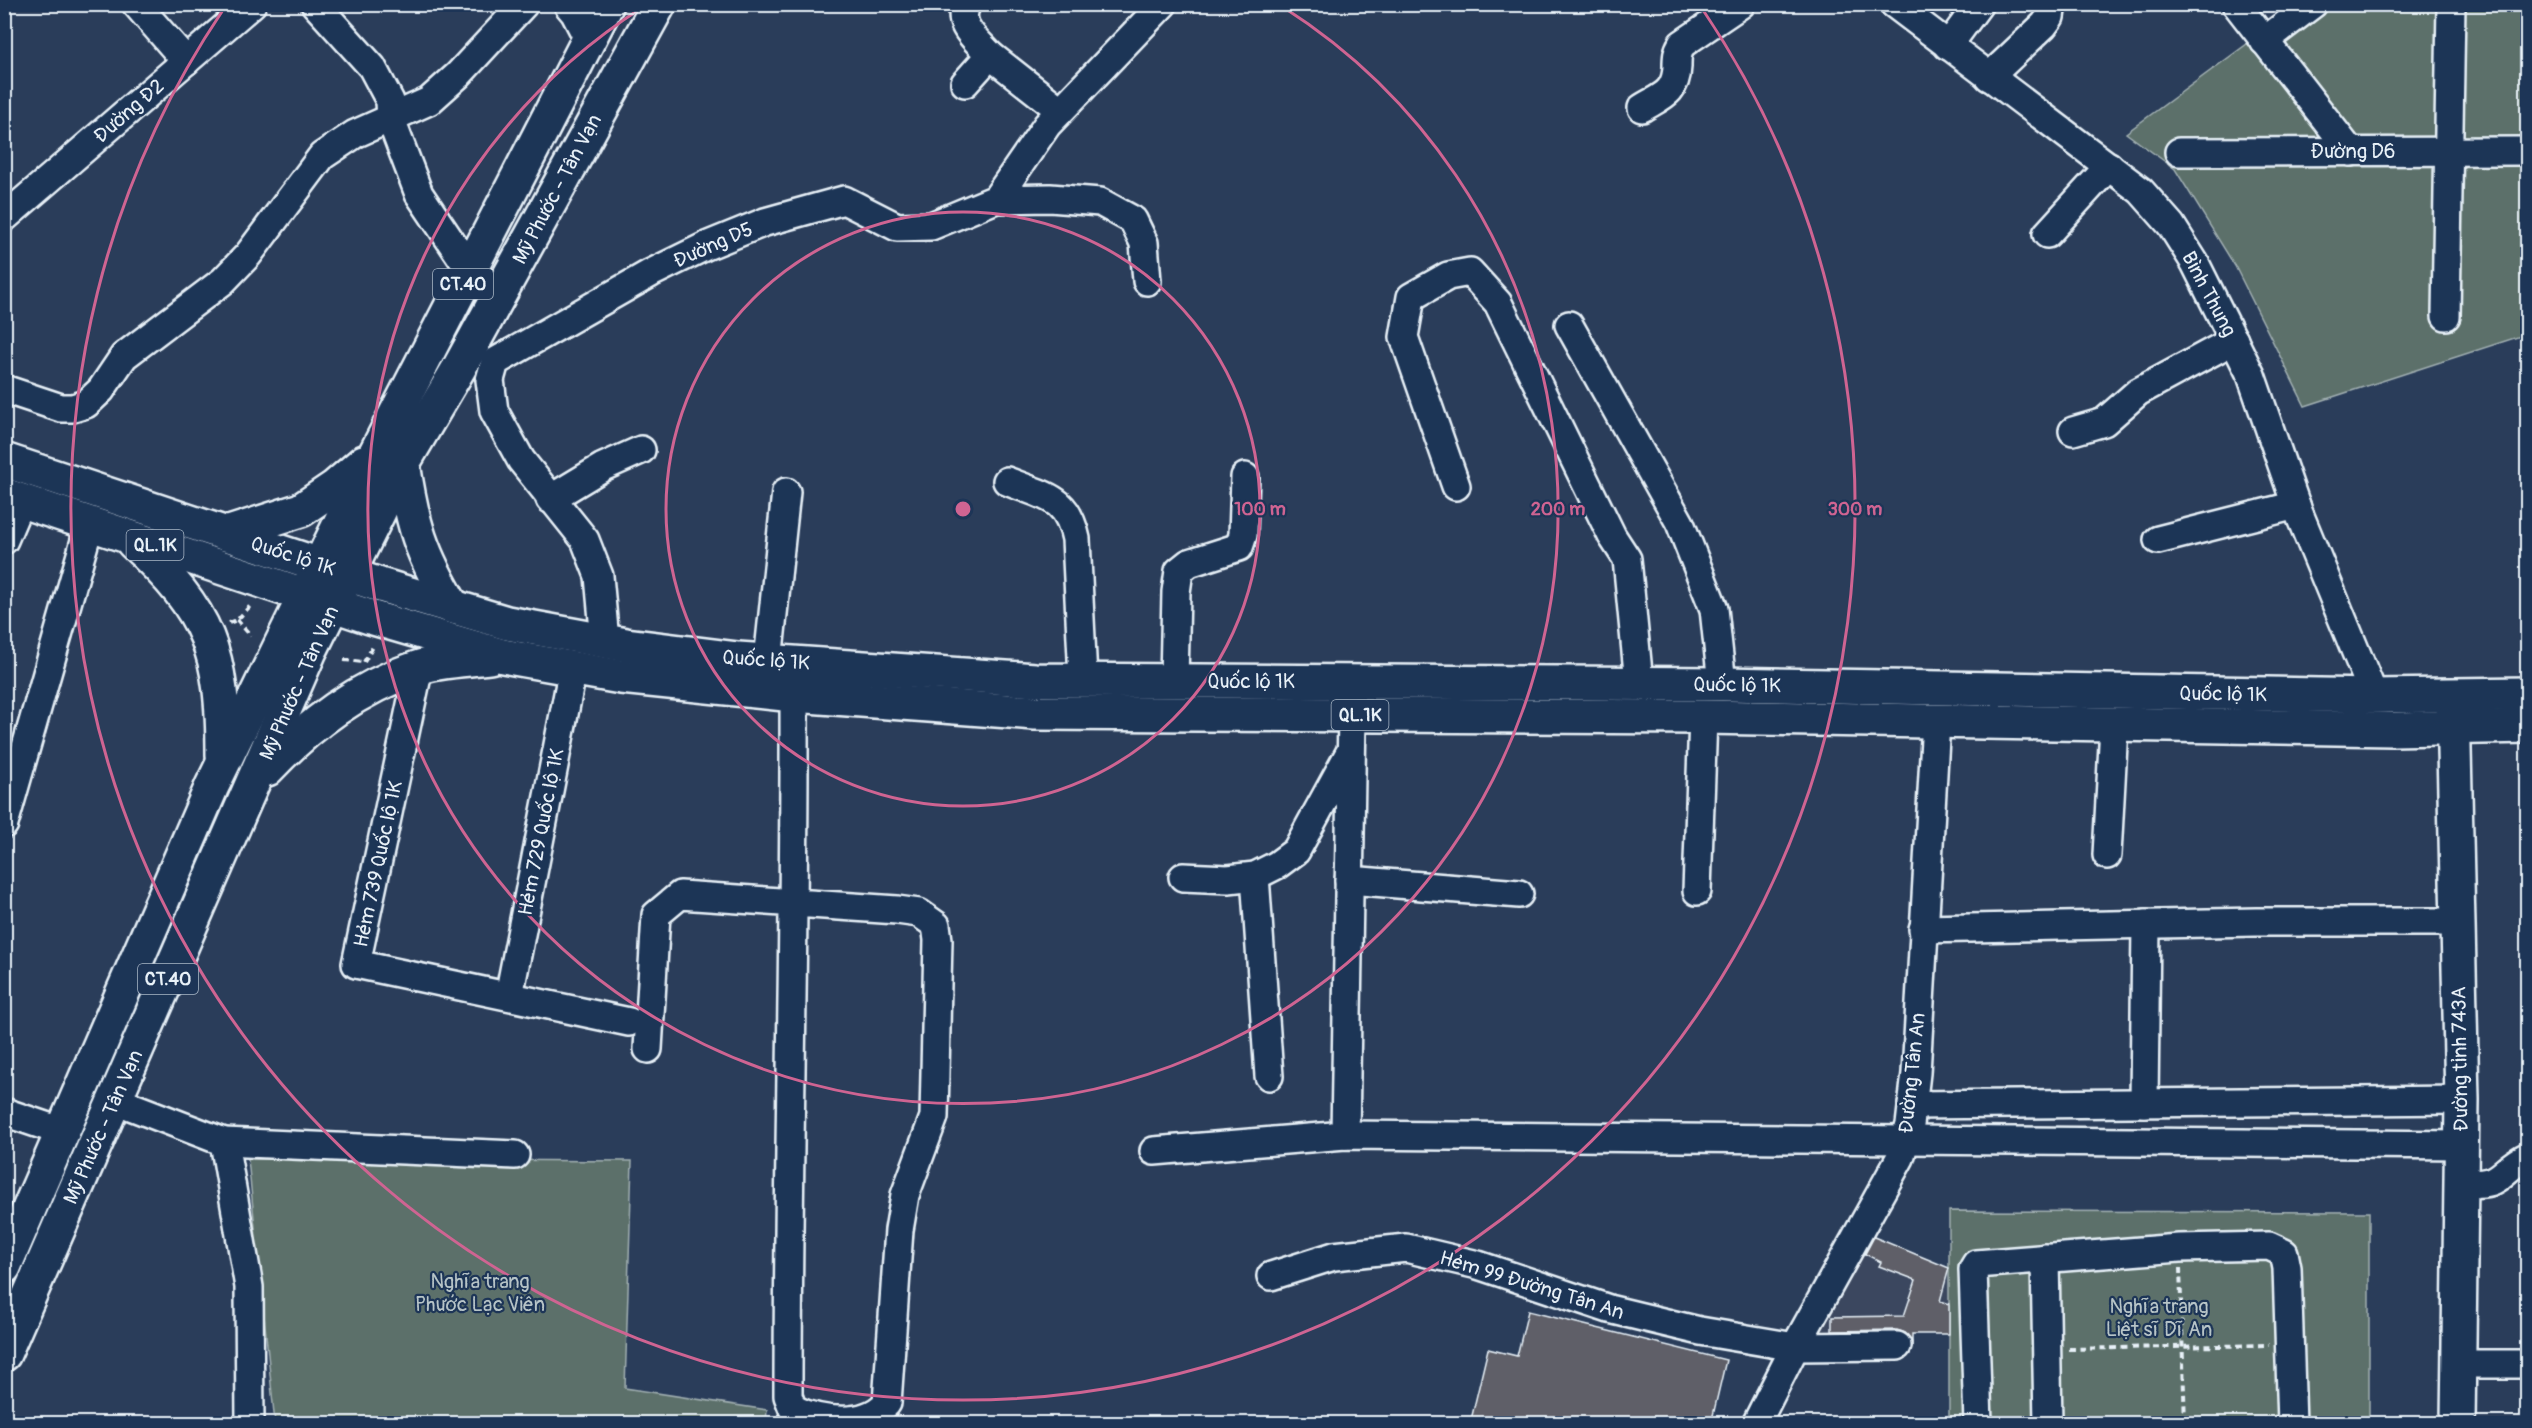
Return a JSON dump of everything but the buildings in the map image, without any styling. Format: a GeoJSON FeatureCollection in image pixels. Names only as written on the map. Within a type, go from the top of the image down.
{"type":"FeatureCollection","features":[{"type":"Feature","properties":{"kind":"main road"},"geometry":{"type":"LineString","coordinates":[[571,4],[590,36]]}},
{"type":"Feature","properties":{"kind":"main road","name":"Mỹ Phước - Tân Vạn"},"geometry":{"type":"LineString","coordinates":[[4,1268],[223,762],[319,600],[390,457],[470,270],[607,4]]}},
{"type":"Feature","properties":{"kind":"main road","name":"Mỹ Phước - Tân Vạn"},"geometry":{"type":"LineString","coordinates":[[390,457],[486,320],[659,4]]}},
{"type":"Feature","properties":{"kind":"main road"},"geometry":{"type":"LineString","coordinates":[[226,534],[301,510],[335,487],[390,457],[432,572],[453,607]]}},
{"type":"Feature","properties":{"kind":"main road","name":"Quốc lộ 1K"},"geometry":{"type":"LineString","coordinates":[[4,460],[334,570],[507,623],[605,641],[768,661],[1035,680],[1083,678],[1639,683],[2374,696],[2528,694]]}},
{"type":"Feature","properties":{"kind":"main road","name":"Quốc lộ 1K"},"geometry":{"type":"LineString","coordinates":[[13,498],[319,600],[503,656],[621,677],[794,695],[1035,713],[1703,717],[2114,726],[2393,729],[2528,726]]}},
{"type":"Feature","properties":{"kind":"main road"},"geometry":{"type":"LineString","coordinates":[[126,535],[167,573],[191,602],[209,639],[219,677],[223,712],[223,762]]}},
{"type":"Feature","properties":{"kind":"main road","name":"Mỹ Phước - Tân Vạn"},"geometry":{"type":"LineString","coordinates":[[4,1354],[255,781],[297,679],[319,600]]}},
{"type":"Feature","properties":{"kind":"main road"},"geometry":{"type":"LineString","coordinates":[[255,781],[300,735],[324,715],[353,697],[419,667],[503,656]]}},
{"type":"Feature","properties":{"kind":"main road"},"geometry":{"type":"LineString","coordinates":[[1936,721],[1938,688]]}},
{"type":"Feature","properties":{"kind":"main road","name":"Đường tỉnh 743A"},"geometry":{"type":"LineString","coordinates":[[2454,694],[2462,1100],[2458,1424]]}},
{"type":"Feature","properties":{"kind":"main road"},"geometry":{"type":"LineString","coordinates":[[2374,696],[2393,729]]}},
{"type":"Feature","properties":{"kind":"street"},"geometry":{"type":"LineString","coordinates":[[136,4],[186,62]]}},
{"type":"Feature","properties":{"kind":"street","name":"Đường Đ2"},"geometry":{"type":"LineString","coordinates":[[4,218],[252,4]]}},
{"type":"Feature","properties":{"kind":"street"},"geometry":{"type":"LineString","coordinates":[[315,4],[372,67],[390,101],[391,120],[419,194],[470,270]]}},
{"type":"Feature","properties":{"kind":"street"},"geometry":{"type":"LineString","coordinates":[[4,389],[61,408],[73,408],[87,404],[101,390],[124,356],[223,281],[239,264],[322,156],[355,134],[391,120],[429,101],[458,75],[524,4]]}},
{"type":"Feature","properties":{"kind":"street"},"geometry":{"type":"LineString","coordinates":[[967,4],[963,14],[966,29],[990,55],[1060,110]]}},
{"type":"Feature","properties":{"kind":"street"},"geometry":{"type":"LineString","coordinates":[[1642,108],[1672,89],[1676,81],[1678,52],[1682,44],[1741,4]]}},
{"type":"Feature","properties":{"kind":"street","name":"Bình Thung"},"geometry":{"type":"LineString","coordinates":[[1894,4],[2141,191],[2171,225],[2195,263],[2251,375],[2296,505],[2374,696]]}},
{"type":"Feature","properties":{"kind":"street"},"geometry":{"type":"LineString","coordinates":[[1948,46],[1979,4]]}},
{"type":"Feature","properties":{"kind":"street"},"geometry":{"type":"LineString","coordinates":[[1989,77],[2044,25],[2050,17],[2052,4]]}},
{"type":"Feature","properties":{"kind":"street"},"geometry":{"type":"LineString","coordinates":[[2236,4],[2351,152]]}},
{"type":"Feature","properties":{"kind":"street"},"geometry":{"type":"LineString","coordinates":[[2264,41],[2313,4]]}},
{"type":"Feature","properties":{"kind":"street"},"geometry":{"type":"LineString","coordinates":[[2446,316],[2451,4]]}},
{"type":"Feature","properties":{"kind":"street"},"geometry":{"type":"LineString","coordinates":[[996,199],[1060,110],[1155,7]]}},
{"type":"Feature","properties":{"kind":"street"},"geometry":{"type":"LineString","coordinates":[[965,83],[990,55]]}},
{"type":"Feature","properties":{"kind":"street","name":"Đường D6"},"geometry":{"type":"LineString","coordinates":[[2179,152],[2528,151]]}},
{"type":"Feature","properties":{"kind":"street"},"geometry":{"type":"LineString","coordinates":[[2047,234],[2109,166]]}},
{"type":"Feature","properties":{"kind":"street"},"geometry":{"type":"LineString","coordinates":[[996,199],[1050,198],[1100,202],[1133,220],[1144,243],[1147,281]]}},
{"type":"Feature","properties":{"kind":"street","name":"Đường D5"},"geometry":{"type":"LineString","coordinates":[[495,362],[651,273],[765,222],[844,200],[897,227],[932,226],[996,199]]}},
{"type":"Feature","properties":{"kind":"street"},"geometry":{"type":"LineString","coordinates":[[1456,486],[1404,338],[1411,297],[1448,276],[1470,272],[1498,303],[1612,536],[1628,559],[1639,683]]}},
{"type":"Feature","properties":{"kind":"street"},"geometry":{"type":"LineString","coordinates":[[486,320],[495,362],[490,380],[494,411],[521,460],[585,540],[599,576],[605,641]]}},
{"type":"Feature","properties":{"kind":"street"},"geometry":{"type":"LineString","coordinates":[[1569,325],[1680,523],[1714,609],[1722,684]]}},
{"type":"Feature","properties":{"kind":"street"},"geometry":{"type":"LineString","coordinates":[[2073,431],[2103,422],[2138,392],[2234,340]]}},
{"type":"Feature","properties":{"kind":"street"},"geometry":{"type":"LineString","coordinates":[[550,499],[603,467],[641,450]]}},
{"type":"Feature","properties":{"kind":"street"},"geometry":{"type":"LineString","coordinates":[[1174,680],[1176,592],[1179,571],[1189,563],[1239,547],[1244,535],[1245,477]]}},
{"type":"Feature","properties":{"kind":"street"},"geometry":{"type":"LineString","coordinates":[[1007,481],[1063,505],[1072,520],[1076,539],[1083,678]]}},
{"type":"Feature","properties":{"kind":"street"},"geometry":{"type":"LineString","coordinates":[[768,661],[786,492]]}},
{"type":"Feature","properties":{"kind":"street"},"geometry":{"type":"LineString","coordinates":[[4,540],[13,498]]}},
{"type":"Feature","properties":{"kind":"street"},"geometry":{"type":"LineString","coordinates":[[2158,540],[2296,505]]}},
{"type":"Feature","properties":{"kind":"street"},"geometry":{"type":"LineString","coordinates":[[4,824],[90,523]]}},
{"type":"Feature","properties":{"kind":"street","name":"Hẻm 739 Quốc lộ 1K"},"geometry":{"type":"LineString","coordinates":[[419,667],[357,964],[629,1022]]}},
{"type":"Feature","properties":{"kind":"street","name":"Hẻm 729 Quốc lộ 1K"},"geometry":{"type":"LineString","coordinates":[[509,996],[573,668]]}},
{"type":"Feature","properties":{"kind":"street"},"geometry":{"type":"LineString","coordinates":[[648,1049],[656,915],[680,895],[795,904],[919,913],[936,925],[938,940],[934,1117],[905,1195],[899,1230],[887,1403],[879,1413],[853,1420],[812,1418],[793,1409],[788,1396],[788,1140],[795,904],[794,695]]}},
{"type":"Feature","properties":{"kind":"street"},"geometry":{"type":"LineString","coordinates":[[1345,1135],[1352,715]]}},
{"type":"Feature","properties":{"kind":"street"},"geometry":{"type":"LineString","coordinates":[[1697,891],[1703,717]]}},
{"type":"Feature","properties":{"kind":"street","name":"Đường Tân An"},"geometry":{"type":"LineString","coordinates":[[1756,1424],[1795,1347],[1884,1190],[1905,1141],[1912,1105],[1936,721]]}},
{"type":"Feature","properties":{"kind":"street"},"geometry":{"type":"LineString","coordinates":[[2107,855],[2114,726]]}},
{"type":"Feature","properties":{"kind":"street"},"geometry":{"type":"LineString","coordinates":[[1183,877],[1228,879],[1255,876],[1277,865],[1296,851],[1351,751]]}},
{"type":"Feature","properties":{"kind":"street"},"geometry":{"type":"LineString","coordinates":[[1255,876],[1269,1076]]}},
{"type":"Feature","properties":{"kind":"street"},"geometry":{"type":"LineString","coordinates":[[1349,880],[1519,894]]}},
{"type":"Feature","properties":{"kind":"street"},"geometry":{"type":"LineString","coordinates":[[1923,928],[2458,922]]}},
{"type":"Feature","properties":{"kind":"street"},"geometry":{"type":"LineString","coordinates":[[2144,1103],[2146,924]]}},
{"type":"Feature","properties":{"kind":"street"},"geometry":{"type":"LineString","coordinates":[[115,1100],[224,1142],[515,1155]]}},
{"type":"Feature","properties":{"kind":"street"},"geometry":{"type":"LineString","coordinates":[[1912,1105],[2462,1100]]}},
{"type":"Feature","properties":{"kind":"street"},"geometry":{"type":"LineString","coordinates":[[2248,1143],[2250,1102]]}},
{"type":"Feature","properties":{"kind":"street"},"geometry":{"type":"LineString","coordinates":[[2296,1102],[2298,1143]]}},
{"type":"Feature","properties":{"kind":"street"},"geometry":{"type":"LineString","coordinates":[[4,1112],[63,1132]]}},
{"type":"Feature","properties":{"kind":"street"},"geometry":{"type":"LineString","coordinates":[[1154,1151],[1345,1135],[2461,1145]]}},
{"type":"Feature","properties":{"kind":"street"},"geometry":{"type":"LineString","coordinates":[[224,1142],[249,1287],[250,1424]]}},
{"type":"Feature","properties":{"kind":"street"},"geometry":{"type":"LineString","coordinates":[[2460,1183],[2479,1184],[2496,1181],[2509,1167],[2528,1155]]}},
{"type":"Feature","properties":{"kind":"street"},"geometry":{"type":"LineString","coordinates":[[1978,1424],[1973,1269],[1976,1264],[1982,1261],[2179,1248],[2270,1246],[2284,1254],[2287,1268],[2292,1424]]}},
{"type":"Feature","properties":{"kind":"street","name":"Hẻm 99 Đường Tân An"},"geometry":{"type":"LineString","coordinates":[[1271,1276],[1334,1256],[1406,1248],[1478,1265],[1661,1323],[1795,1347],[1897,1346]]}},
{"type":"Feature","properties":{"kind":"street"},"geometry":{"type":"LineString","coordinates":[[2045,1258],[2048,1424]]}},
{"type":"Feature","properties":{"kind":"street"},"geometry":{"type":"LineString","coordinates":[[2459,1364],[2528,1364]]}},
{"type":"Feature","properties":{"kind":"path"},"geometry":{"type":"LineString","coordinates":[[251,636],[237,620],[258,598]]}},
{"type":"Feature","properties":{"kind":"path"},"geometry":{"type":"LineString","coordinates":[[364,662],[378,639]]}},
{"type":"Feature","properties":{"kind":"path"},"geometry":{"type":"LineString","coordinates":[[344,660],[364,662]]}},
{"type":"Feature","properties":{"kind":"path"},"geometry":{"type":"LineString","coordinates":[[364,662],[367,667]]}},
{"type":"Feature","properties":{"kind":"path"},"geometry":{"type":"LineString","coordinates":[[2179,1248],[2185,1424]]}},
{"type":"Feature","properties":{"kind":"path"},"geometry":{"type":"LineString","coordinates":[[2048,1350],[2291,1345]]}},
{"type":"Feature","properties":{"kind":"shaded area"},"geometry":{"type":"Polygon","coordinates":[[[1869,1236],[1949,1268],[1949,1334],[1924,1334],[1912,1326],[1912,1342],[1805,1343],[1869,1236]]]}},
{"type":"Feature","properties":{"kind":"green space"},"geometry":{"type":"Polygon","coordinates":[[[2300,5],[2527,5],[2527,334],[2305,406],[2235,266],[2175,169],[2126,133],[2300,5]]]}},
{"type":"Feature","properties":{"kind":"green space","name":"Nghĩa trang Phước Lạc Viên"},"geometry":{"type":"Polygon","coordinates":[[[248,1159],[632,1161],[625,1388],[767,1410],[766,1423],[275,1423],[248,1159]]]}},
{"type":"Feature","properties":{"kind":"green space","name":"Nghĩa trang Liệt sĩ Dĩ An"},"geometry":{"type":"Polygon","coordinates":[[[1949,1211],[2369,1212],[2369,1423],[1949,1423],[1949,1211]]]}}]}
